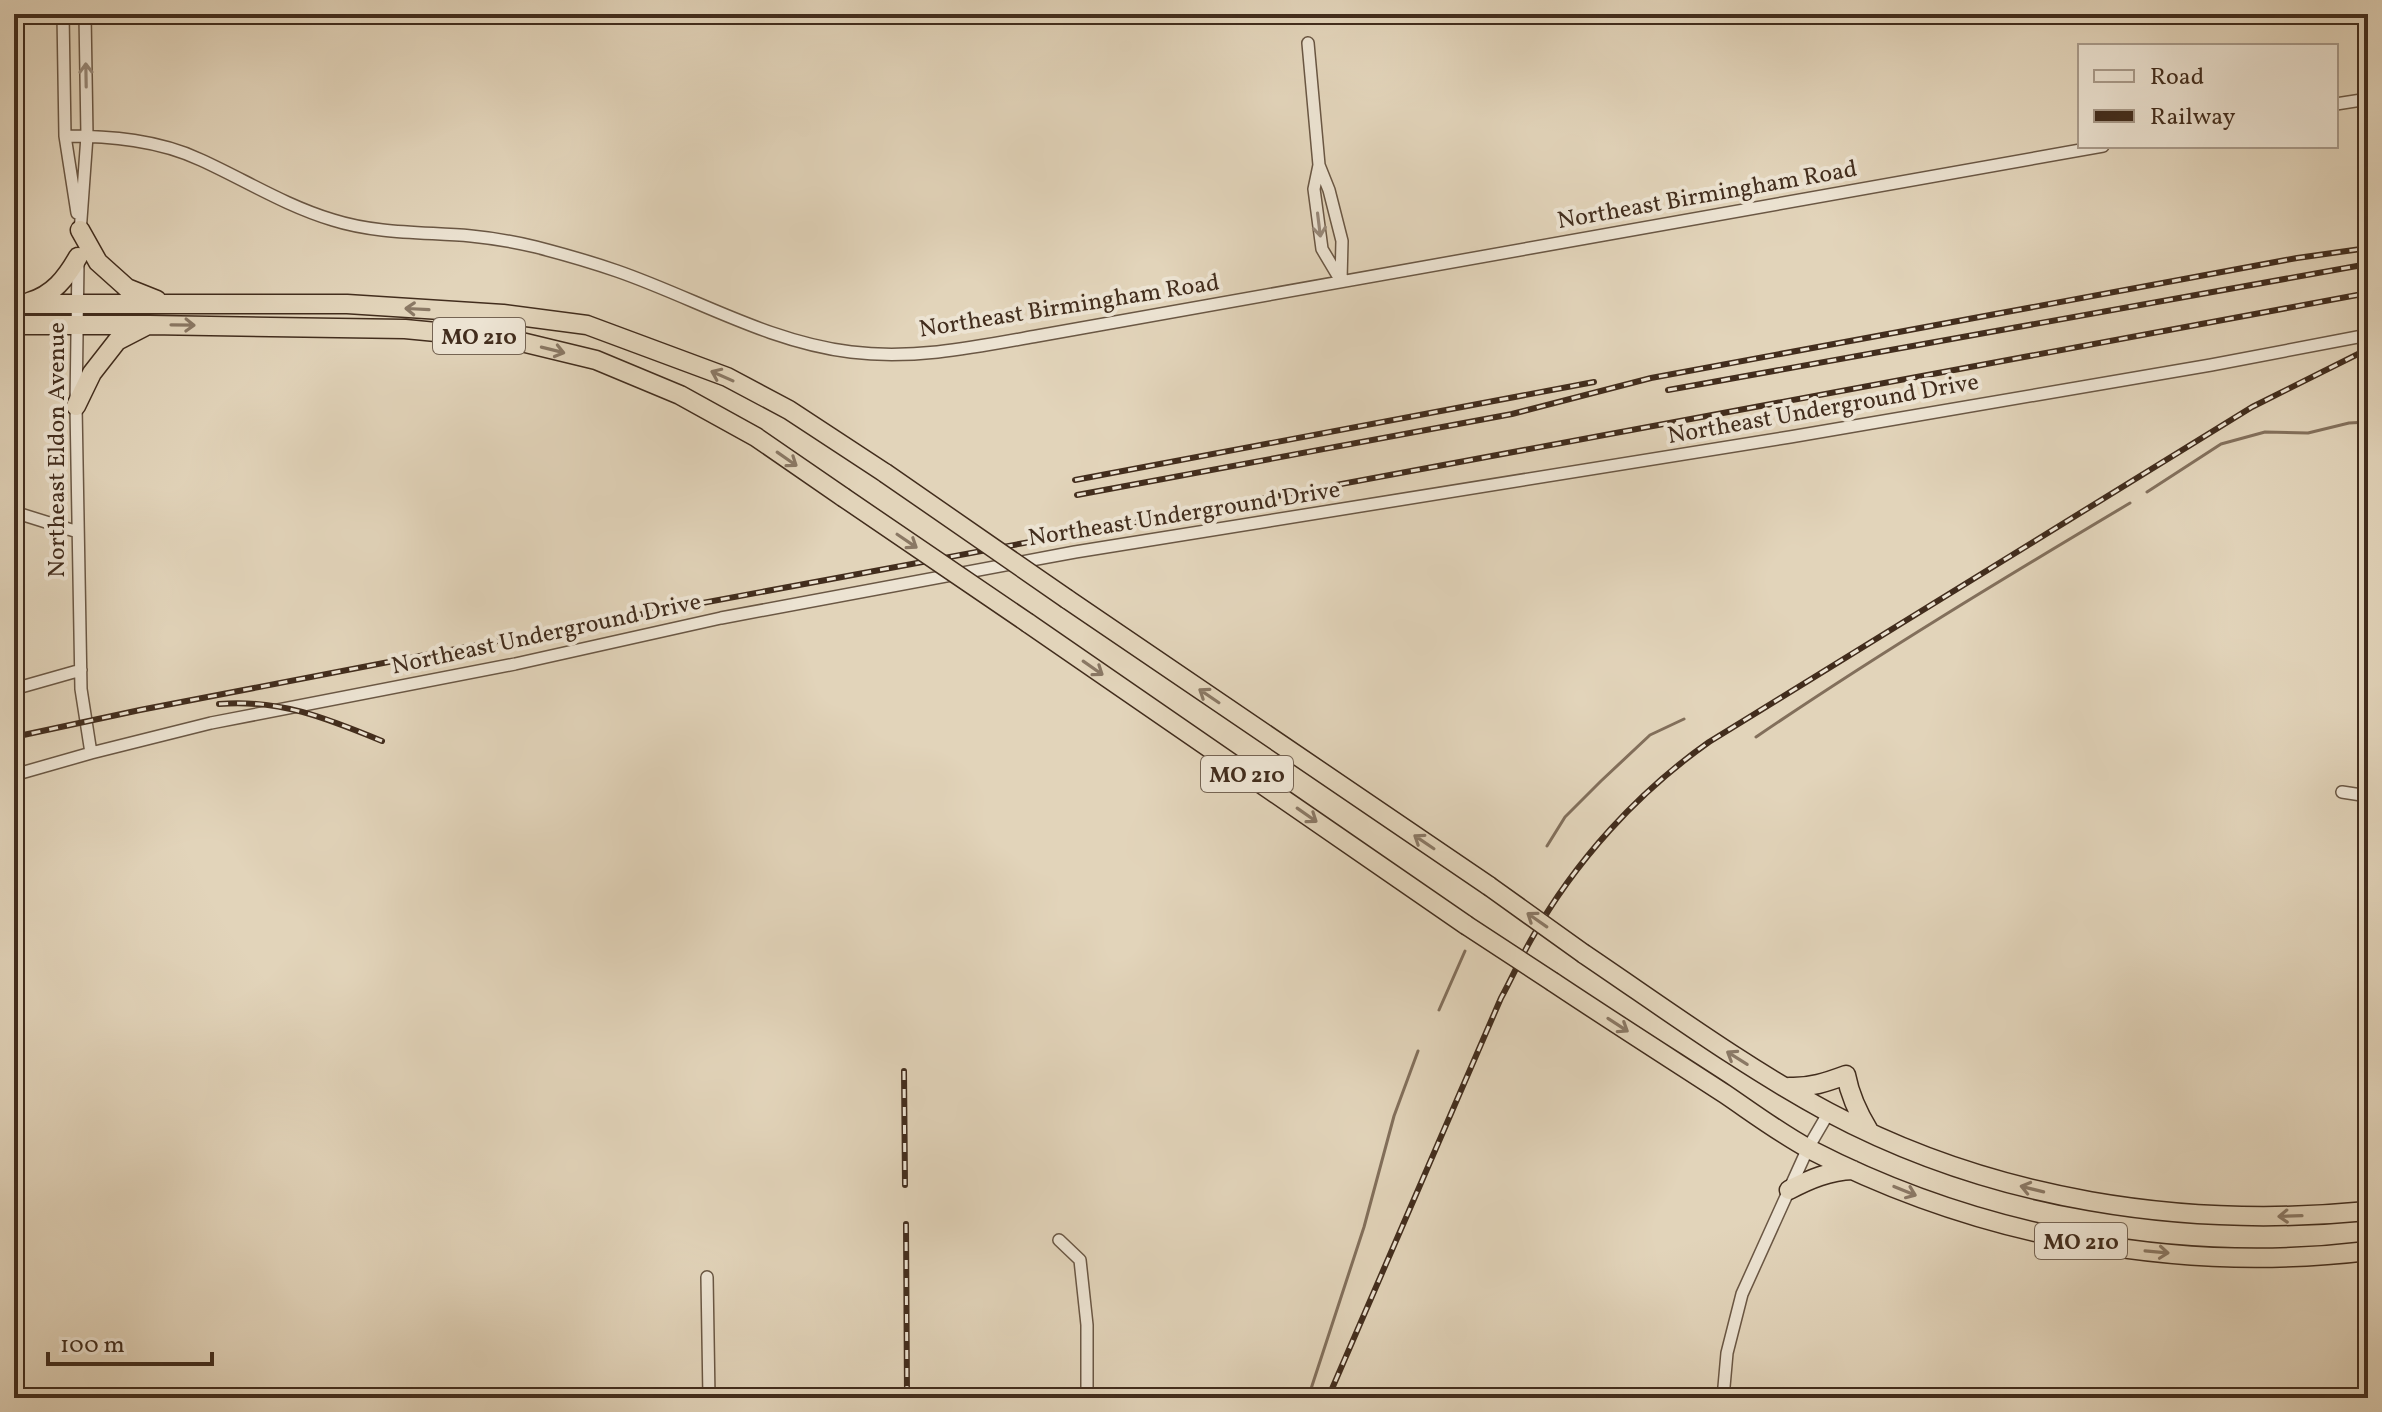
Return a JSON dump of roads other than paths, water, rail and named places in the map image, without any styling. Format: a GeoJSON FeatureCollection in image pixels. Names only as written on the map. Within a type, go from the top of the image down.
{"type":"FeatureCollection","features":[{"type":"Feature","properties":{"kind":"highway"},"geometry":{"type":"LineString","coordinates":[[80,230],[98,262],[127,288],[167,305]]}},
{"type":"Feature","properties":{"kind":"highway"},"geometry":{"type":"LineString","coordinates":[[17,304],[41,299],[68,275],[78,257]]}},
{"type":"Feature","properties":{"kind":"highway","name":"MO 210"},"geometry":{"type":"LineString","coordinates":[[17,304],[347,304],[503,314],[587,325],[727,377],[789,410],[885,473],[1738,1059],[1829,1112],[1962,1169],[2007,1183],[2124,1208],[2224,1217],[2285,1217],[2368,1211]]}},
{"type":"Feature","properties":{"kind":"highway","name":"MO 210"},"geometry":{"type":"LineString","coordinates":[[14,325],[405,329],[509,339],[596,360],[680,395],[756,437],[1466,925],[1808,1148],[1913,1195],[2009,1225],[2127,1248],[2207,1256],[2268,1257],[2368,1251]]}},
{"type":"Feature","properties":{"kind":"highway"},"geometry":{"type":"LineString","coordinates":[[76,406],[92,373],[117,341],[149,325]]}},
{"type":"Feature","properties":{"kind":"highway"},"geometry":{"type":"LineString","coordinates":[[1785,1087],[1802,1088],[1846,1075],[1853,1102],[1869,1131]]}},
{"type":"Feature","properties":{"kind":"highway"},"geometry":{"type":"LineString","coordinates":[[1789,1190],[1811,1178],[1853,1170]]}},
{"type":"Feature","properties":{"kind":"street","name":"Northeast Eldon Avenue"},"geometry":{"type":"LineString","coordinates":[[63,14],[65,136],[80,230]]}},
{"type":"Feature","properties":{"kind":"street","name":"Northeast Eldon Avenue"},"geometry":{"type":"LineString","coordinates":[[85,14],[87,136],[78,257],[76,406],[81,689],[91,753]]}},
{"type":"Feature","properties":{"kind":"street"},"geometry":{"type":"LineString","coordinates":[[1308,43],[1319,165],[1342,241],[1341,281]]}},
{"type":"Feature","properties":{"kind":"street"},"geometry":{"type":"LineString","coordinates":[[2338,104],[2368,99]]}},
{"type":"Feature","properties":{"kind":"street","name":"Northeast Birmingham Road"},"geometry":{"type":"LineString","coordinates":[[65,136],[151,143],[199,158],[295,208],[336,221],[382,230],[475,236],[535,247],[618,271],[756,328],[850,352],[900,355],[950,351],[2092,148]]}},
{"type":"Feature","properties":{"kind":"street"},"geometry":{"type":"LineString","coordinates":[[1319,165],[1314,189],[1322,249],[1341,281]]}},
{"type":"Feature","properties":{"kind":"street","name":"Northeast Underground Drive"},"geometry":{"type":"LineString","coordinates":[[14,775],[211,723],[515,664],[721,618],[1075,552],[1821,432],[2368,335]]}},
{"type":"Feature","properties":{"kind":"street"},"geometry":{"type":"LineString","coordinates":[[14,512],[78,532]]}},
{"type":"Feature","properties":{"kind":"street"},"geometry":{"type":"LineString","coordinates":[[14,689],[81,670]]}},
{"type":"Feature","properties":{"kind":"street"},"geometry":{"type":"LineString","coordinates":[[2342,792],[2368,796]]}},
{"type":"Feature","properties":{"kind":"street"},"geometry":{"type":"LineString","coordinates":[[1723,1398],[1727,1353],[1742,1294],[1808,1148],[1829,1112]]}},
{"type":"Feature","properties":{"kind":"street"},"geometry":{"type":"LineString","coordinates":[[1059,1240],[1080,1260],[1087,1325],[1087,1398]]}},
{"type":"Feature","properties":{"kind":"street"},"geometry":{"type":"LineString","coordinates":[[707,1277],[709,1398]]}},
{"type":"Feature","properties":{"kind":"waterway"},"geometry":{"type":"LineString","coordinates":[[2147,492],[2221,444],[2265,432],[2308,433],[2349,423],[2368,422]]}},
{"type":"Feature","properties":{"kind":"waterway"},"geometry":{"type":"LineString","coordinates":[[1756,737],[1895,646],[2130,503]]}},
{"type":"Feature","properties":{"kind":"waterway"},"geometry":{"type":"LineString","coordinates":[[1547,846],[1565,817],[1650,735],[1684,719]]}},
{"type":"Feature","properties":{"kind":"waterway"},"geometry":{"type":"LineString","coordinates":[[1439,1010],[1465,951]]}},
{"type":"Feature","properties":{"kind":"waterway"},"geometry":{"type":"LineString","coordinates":[[1308,1398],[1364,1227],[1394,1116],[1418,1051]]}},
{"type":"Feature","properties":{"kind":"railway"},"geometry":{"type":"LineString","coordinates":[[1077,495],[1512,414],[1651,378],[2297,258],[2368,248]]}},
{"type":"Feature","properties":{"kind":"railway"},"geometry":{"type":"LineString","coordinates":[[1668,390],[2368,264]]}},
{"type":"Feature","properties":{"kind":"railway"},"geometry":{"type":"LineString","coordinates":[[14,737],[487,643],[2368,293]]}},
{"type":"Feature","properties":{"kind":"railway"},"geometry":{"type":"LineString","coordinates":[[1328,1398],[1501,998],[1524,953],[1549,910],[1588,855],[1633,806],[1709,742],[2252,407],[2368,349]]}},
{"type":"Feature","properties":{"kind":"railway"},"geometry":{"type":"LineString","coordinates":[[1075,480],[1594,382]]}},
{"type":"Feature","properties":{"kind":"railway"},"geometry":{"type":"LineString","coordinates":[[219,704],[283,707],[382,741]]}},
{"type":"Feature","properties":{"kind":"railway"},"geometry":{"type":"LineString","coordinates":[[904,1071],[905,1185]]}},
{"type":"Feature","properties":{"kind":"railway"},"geometry":{"type":"LineString","coordinates":[[906,1224],[907,1398]]}}]}
